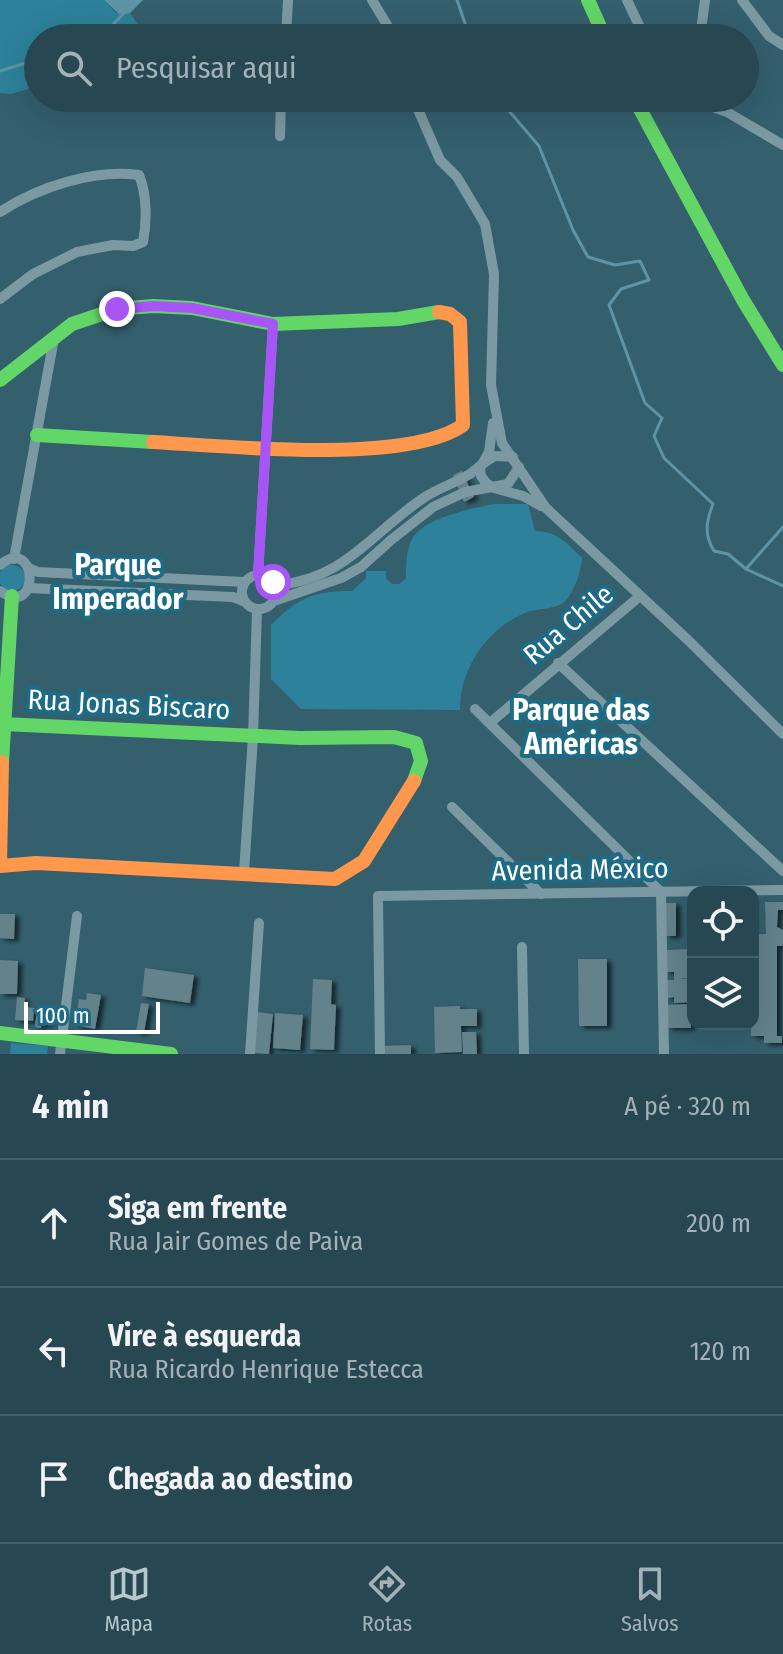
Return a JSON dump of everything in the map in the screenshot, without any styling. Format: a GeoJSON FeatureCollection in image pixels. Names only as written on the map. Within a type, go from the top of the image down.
{"type":"FeatureCollection","features":[{"type":"Feature","properties":{"kind":"street"},"geometry":{"type":"LineString","coordinates":[[287,24],[288,0]]}},
{"type":"Feature","properties":{"kind":"street"},"geometry":{"type":"LineString","coordinates":[[372,0],[387,24]]}},
{"type":"Feature","properties":{"kind":"street"},"geometry":{"type":"LineString","coordinates":[[588,0],[599,24]]}},
{"type":"Feature","properties":{"kind":"street"},"geometry":{"type":"LineString","coordinates":[[627,0],[638,24]]}},
{"type":"Feature","properties":{"kind":"street"},"geometry":{"type":"LineString","coordinates":[[702,24],[705,0]]}},
{"type":"Feature","properties":{"kind":"street"},"geometry":{"type":"LineString","coordinates":[[742,0],[769,36],[783,45]]}},
{"type":"Feature","properties":{"kind":"street"},"geometry":{"type":"LineString","coordinates":[[280,136],[281,112]]}},
{"type":"Feature","properties":{"kind":"street"},"geometry":{"type":"LineString","coordinates":[[419,112],[440,160],[457,177],[485,224],[494,274],[491,385],[502,443],[546,508],[783,734]]}},
{"type":"Feature","properties":{"kind":"street"},"geometry":{"type":"LineString","coordinates":[[642,112],[743,300],[783,365]]}},
{"type":"Feature","properties":{"kind":"street"},"geometry":{"type":"LineString","coordinates":[[727,112],[783,145]]}},
{"type":"Feature","properties":{"kind":"street"},"geometry":{"type":"LineString","coordinates":[[0,212],[24,198],[78,180],[122,173],[139,175],[143,185],[143,242],[133,246],[113,245],[77,252],[33,274],[0,299]]}},
{"type":"Feature","properties":{"kind":"street"},"geometry":{"type":"LineString","coordinates":[[0,380],[72,324],[117,309],[153,306],[192,308],[273,324],[398,319],[439,312],[450,314],[460,322],[463,425],[449,435],[415,443],[356,449],[265,448],[37,435]]}},
{"type":"Feature","properties":{"kind":"street"},"geometry":{"type":"LineString","coordinates":[[258,575],[273,324]]}},
{"type":"Feature","properties":{"kind":"street"},"geometry":{"type":"LineString","coordinates":[[14,559],[54,338]]}},
{"type":"Feature","properties":{"kind":"street"},"geometry":{"type":"LineString","coordinates":[[494,413],[489,452],[480,468],[481,476],[494,488],[523,496],[546,508]]}},
{"type":"Feature","properties":{"kind":"street"},"geometry":{"type":"LineString","coordinates":[[258,575],[278,585],[324,573],[351,559],[425,497],[472,473],[483,462],[495,456],[516,462]]}},
{"type":"Feature","properties":{"kind":"street"},"geometry":{"type":"LineString","coordinates":[[28,588],[233,597],[257,610],[341,578],[361,567],[433,507],[465,492],[508,484],[516,462]]}},
{"type":"Feature","properties":{"kind":"street"},"geometry":{"type":"LineString","coordinates":[[0,565],[14,559],[23,561],[38,572],[244,582],[258,575]]}},
{"type":"Feature","properties":{"kind":"street"},"geometry":{"type":"LineString","coordinates":[[29,568],[31,579],[28,588],[22,594],[6,594],[0,866],[36,863],[244,872]]}},
{"type":"Feature","properties":{"kind":"street"},"geometry":{"type":"LineString","coordinates":[[243,601],[241,591],[244,582]]}},
{"type":"Feature","properties":{"kind":"street"},"geometry":{"type":"LineString","coordinates":[[273,582],[276,591],[274,601]]}},
{"type":"Feature","properties":{"kind":"street","name":"Rua Chile"},"geometry":{"type":"LineString","coordinates":[[491,722],[640,596]]}},
{"type":"Feature","properties":{"kind":"street"},"geometry":{"type":"LineString","coordinates":[[253,737],[257,610]]}},
{"type":"Feature","properties":{"kind":"street"},"geometry":{"type":"LineString","coordinates":[[558,663],[783,871]]}},
{"type":"Feature","properties":{"kind":"street"},"geometry":{"type":"LineString","coordinates":[[475,709],[661,892],[664,1054]]}},
{"type":"Feature","properties":{"kind":"street","name":"Rua Jonas Biscaro"},"geometry":{"type":"LineString","coordinates":[[3,724],[253,737],[394,737],[416,743],[421,761],[413,783],[364,861],[335,879],[244,872],[253,737]]}},
{"type":"Feature","properties":{"kind":"street"},"geometry":{"type":"LineString","coordinates":[[452,807],[541,894]]}},
{"type":"Feature","properties":{"kind":"street","name":"Avenida México"},"geometry":{"type":"LineString","coordinates":[[380,1054],[378,896],[783,890]]}},
{"type":"Feature","properties":{"kind":"street"},"geometry":{"type":"LineString","coordinates":[[61,1047],[77,916]]}},
{"type":"Feature","properties":{"kind":"street"},"geometry":{"type":"LineString","coordinates":[[250,1054],[259,923]]}},
{"type":"Feature","properties":{"kind":"street"},"geometry":{"type":"LineString","coordinates":[[522,947],[524,1054]]}},
{"type":"Feature","properties":{"kind":"street"},"geometry":{"type":"LineString","coordinates":[[0,1033],[61,1047],[171,1054]]}},
{"type":"Feature","properties":{"kind":"shaded area"},"geometry":{"type":"Polygon","coordinates":[[[0,0],[104,0],[116,13],[130,13],[138,24],[24,24],[24,90],[0,93],[0,0]]]}},
{"type":"Feature","properties":{"kind":"shaded area"},"geometry":{"type":"Polygon","coordinates":[[[104,0],[143,0],[130,13],[120,15],[104,0]]]}},
{"type":"Feature","properties":{"kind":"shaded area"},"geometry":{"type":"Polygon","coordinates":[[[494,504],[528,504],[535,531],[550,533],[561,539],[582,558],[582,563],[567,600],[555,607],[527,612],[513,619],[479,651],[465,679],[460,710],[301,709],[271,679],[271,625],[290,608],[316,595],[352,591],[366,578],[366,571],[386,571],[386,578],[392,584],[399,584],[406,578],[412,539],[426,525],[449,515],[494,504]]]}},
{"type":"Feature","properties":{"kind":"shaded area"},"geometry":{"type":"Polygon","coordinates":[[[12,565],[21,569],[25,578],[21,587],[12,591],[3,587],[-1,578],[3,569],[12,565]]]}},
{"type":"Feature","properties":{"kind":"shaded area"},"geometry":{"type":"Polygon","coordinates":[[[11,1043],[48,1046],[47,1054],[10,1054],[11,1043]]]}},
{"type":"Feature","properties":{"kind":"building"},"geometry":{"type":"Polygon","coordinates":[[[462,471],[474,497],[464,502],[453,475],[462,471]]]}},
{"type":"Feature","properties":{"kind":"building"},"geometry":{"type":"Polygon","coordinates":[[[765,902],[783,902],[783,910],[778,910],[777,927],[783,930],[783,946],[777,946],[777,1036],[782,1036],[782,1043],[764,1043],[764,1036],[751,1036],[751,1030],[759,1030],[759,934],[766,934],[765,902]]]}},
{"type":"Feature","properties":{"kind":"building"},"geometry":{"type":"Polygon","coordinates":[[[666,903],[676,903],[676,936],[666,936],[666,903]]]}},
{"type":"Feature","properties":{"kind":"building"},"geometry":{"type":"Polygon","coordinates":[[[0,914],[15,914],[14,939],[0,938],[0,914]]]}},
{"type":"Feature","properties":{"kind":"building"},"geometry":{"type":"Polygon","coordinates":[[[687,949],[687,978],[678,979],[687,979],[687,1002],[674,1003],[674,997],[667,998],[667,980],[674,980],[674,972],[666,972],[666,950],[687,949]]]}},
{"type":"Feature","properties":{"kind":"building"},"geometry":{"type":"Polygon","coordinates":[[[578,959],[607,959],[607,1026],[579,1026],[578,959]]]}},
{"type":"Feature","properties":{"kind":"building"},"geometry":{"type":"Polygon","coordinates":[[[0,960],[18,961],[17,994],[0,994],[0,960]]]}},
{"type":"Feature","properties":{"kind":"building"},"geometry":{"type":"Polygon","coordinates":[[[145,968],[194,975],[190,1003],[142,996],[145,968]]]}},
{"type":"Feature","properties":{"kind":"building"},"geometry":{"type":"Polygon","coordinates":[[[313,979],[332,980],[331,1004],[336,1005],[334,1050],[310,1049],[313,979]]]}},
{"type":"Feature","properties":{"kind":"building"},"geometry":{"type":"Polygon","coordinates":[[[87,993],[101,995],[95,1029],[75,1025],[79,999],[86,1000],[87,993]]]}},
{"type":"Feature","properties":{"kind":"building"},"geometry":{"type":"Polygon","coordinates":[[[17,997],[25,998],[24,1007],[34,1008],[33,1021],[15,1020],[17,997]]]}},
{"type":"Feature","properties":{"kind":"building"},"geometry":{"type":"Polygon","coordinates":[[[141,1003],[149,1004],[144,1033],[136,1032],[141,1003]]]}},
{"type":"Feature","properties":{"kind":"building"},"geometry":{"type":"Polygon","coordinates":[[[687,1004],[687,1028],[668,1028],[667,1005],[687,1004]]]}},
{"type":"Feature","properties":{"kind":"building"},"geometry":{"type":"Polygon","coordinates":[[[460,1006],[460,1009],[477,1009],[477,1026],[461,1026],[462,1052],[435,1053],[434,1007],[460,1006]]]}},
{"type":"Feature","properties":{"kind":"building"},"geometry":{"type":"Polygon","coordinates":[[[37,1009],[49,1010],[48,1025],[41,1024],[41,1028],[35,1027],[37,1009]]]}},
{"type":"Feature","properties":{"kind":"building"},"geometry":{"type":"Polygon","coordinates":[[[256,1012],[273,1014],[269,1054],[252,1053],[256,1012]]]}},
{"type":"Feature","properties":{"kind":"building"},"geometry":{"type":"Polygon","coordinates":[[[275,1013],[303,1015],[300,1050],[273,1048],[275,1013]]]}},
{"type":"Feature","properties":{"kind":"building"},"geometry":{"type":"Polygon","coordinates":[[[462,1032],[476,1032],[477,1054],[463,1054],[462,1032]]]}},
{"type":"Feature","properties":{"kind":"building"},"geometry":{"type":"Polygon","coordinates":[[[411,1045],[411,1054],[381,1054],[380,1046],[411,1045]]]}},
{"type":"Feature","properties":{"kind":"waterway"},"geometry":{"type":"LineString","coordinates":[[457,0],[465,24]]}},
{"type":"Feature","properties":{"kind":"waterway"},"geometry":{"type":"LineString","coordinates":[[113,24],[125,12]]}},
{"type":"Feature","properties":{"kind":"waterway"},"geometry":{"type":"LineString","coordinates":[[0,71],[24,63]]}},
{"type":"Feature","properties":{"kind":"waterway"},"geometry":{"type":"LineString","coordinates":[[510,112],[539,146],[573,230],[588,257],[615,265],[640,261],[649,280],[621,289],[609,305],[645,403],[662,418],[654,436],[664,458],[713,504],[707,528],[714,551],[728,554],[746,569],[783,586]]}},
{"type":"Feature","properties":{"kind":"waterway"},"geometry":{"type":"LineString","coordinates":[[746,569],[783,527]]}},
{"type":"Feature","properties":{"kind":"traffic: fast"},"geometry":{"type":"LineString","coordinates":[[588,0],[599,24]]}},
{"type":"Feature","properties":{"kind":"traffic: fast"},"geometry":{"type":"LineString","coordinates":[[642,112],[743,300],[783,365]]}},
{"type":"Feature","properties":{"kind":"traffic: fast"},"geometry":{"type":"LineString","coordinates":[[0,380],[72,324],[117,309],[153,306],[192,308],[273,324],[398,319],[439,312]]}},
{"type":"Feature","properties":{"kind":"traffic: fast"},"geometry":{"type":"LineString","coordinates":[[37,435],[153,442]]}},
{"type":"Feature","properties":{"kind":"traffic: fast"},"geometry":{"type":"LineString","coordinates":[[2,762],[12,596]]}},
{"type":"Feature","properties":{"kind":"traffic: fast"},"geometry":{"type":"LineString","coordinates":[[3,724],[300,738],[394,737],[416,743],[421,761],[414,781]]}},
{"type":"Feature","properties":{"kind":"traffic: fast"},"geometry":{"type":"LineString","coordinates":[[0,1033],[171,1054]]}},
{"type":"Feature","properties":{"kind":"traffic: slow"},"geometry":{"type":"LineString","coordinates":[[153,442],[314,450],[401,445],[437,437],[463,425],[460,322],[450,314],[439,312]]}},
{"type":"Feature","properties":{"kind":"traffic: slow"},"geometry":{"type":"LineString","coordinates":[[2,762],[0,866],[36,863],[335,879],[364,861],[414,781]]}},
{"type":"Feature","properties":{"kind":"district","name":"Parque Imperador"},"geometry":{"type":"Point","coordinates":[118,582]}},
{"type":"Feature","properties":{"kind":"district","name":"Parque das Américas"},"geometry":{"type":"Point","coordinates":[581,727]}},
{"type":"Feature","properties":{"kind":"route"},"geometry":{"type":"LineString","coordinates":[[117,309],[153,306],[192,308],[273,324],[258,575],[266,576],[273,582]]}}]}
